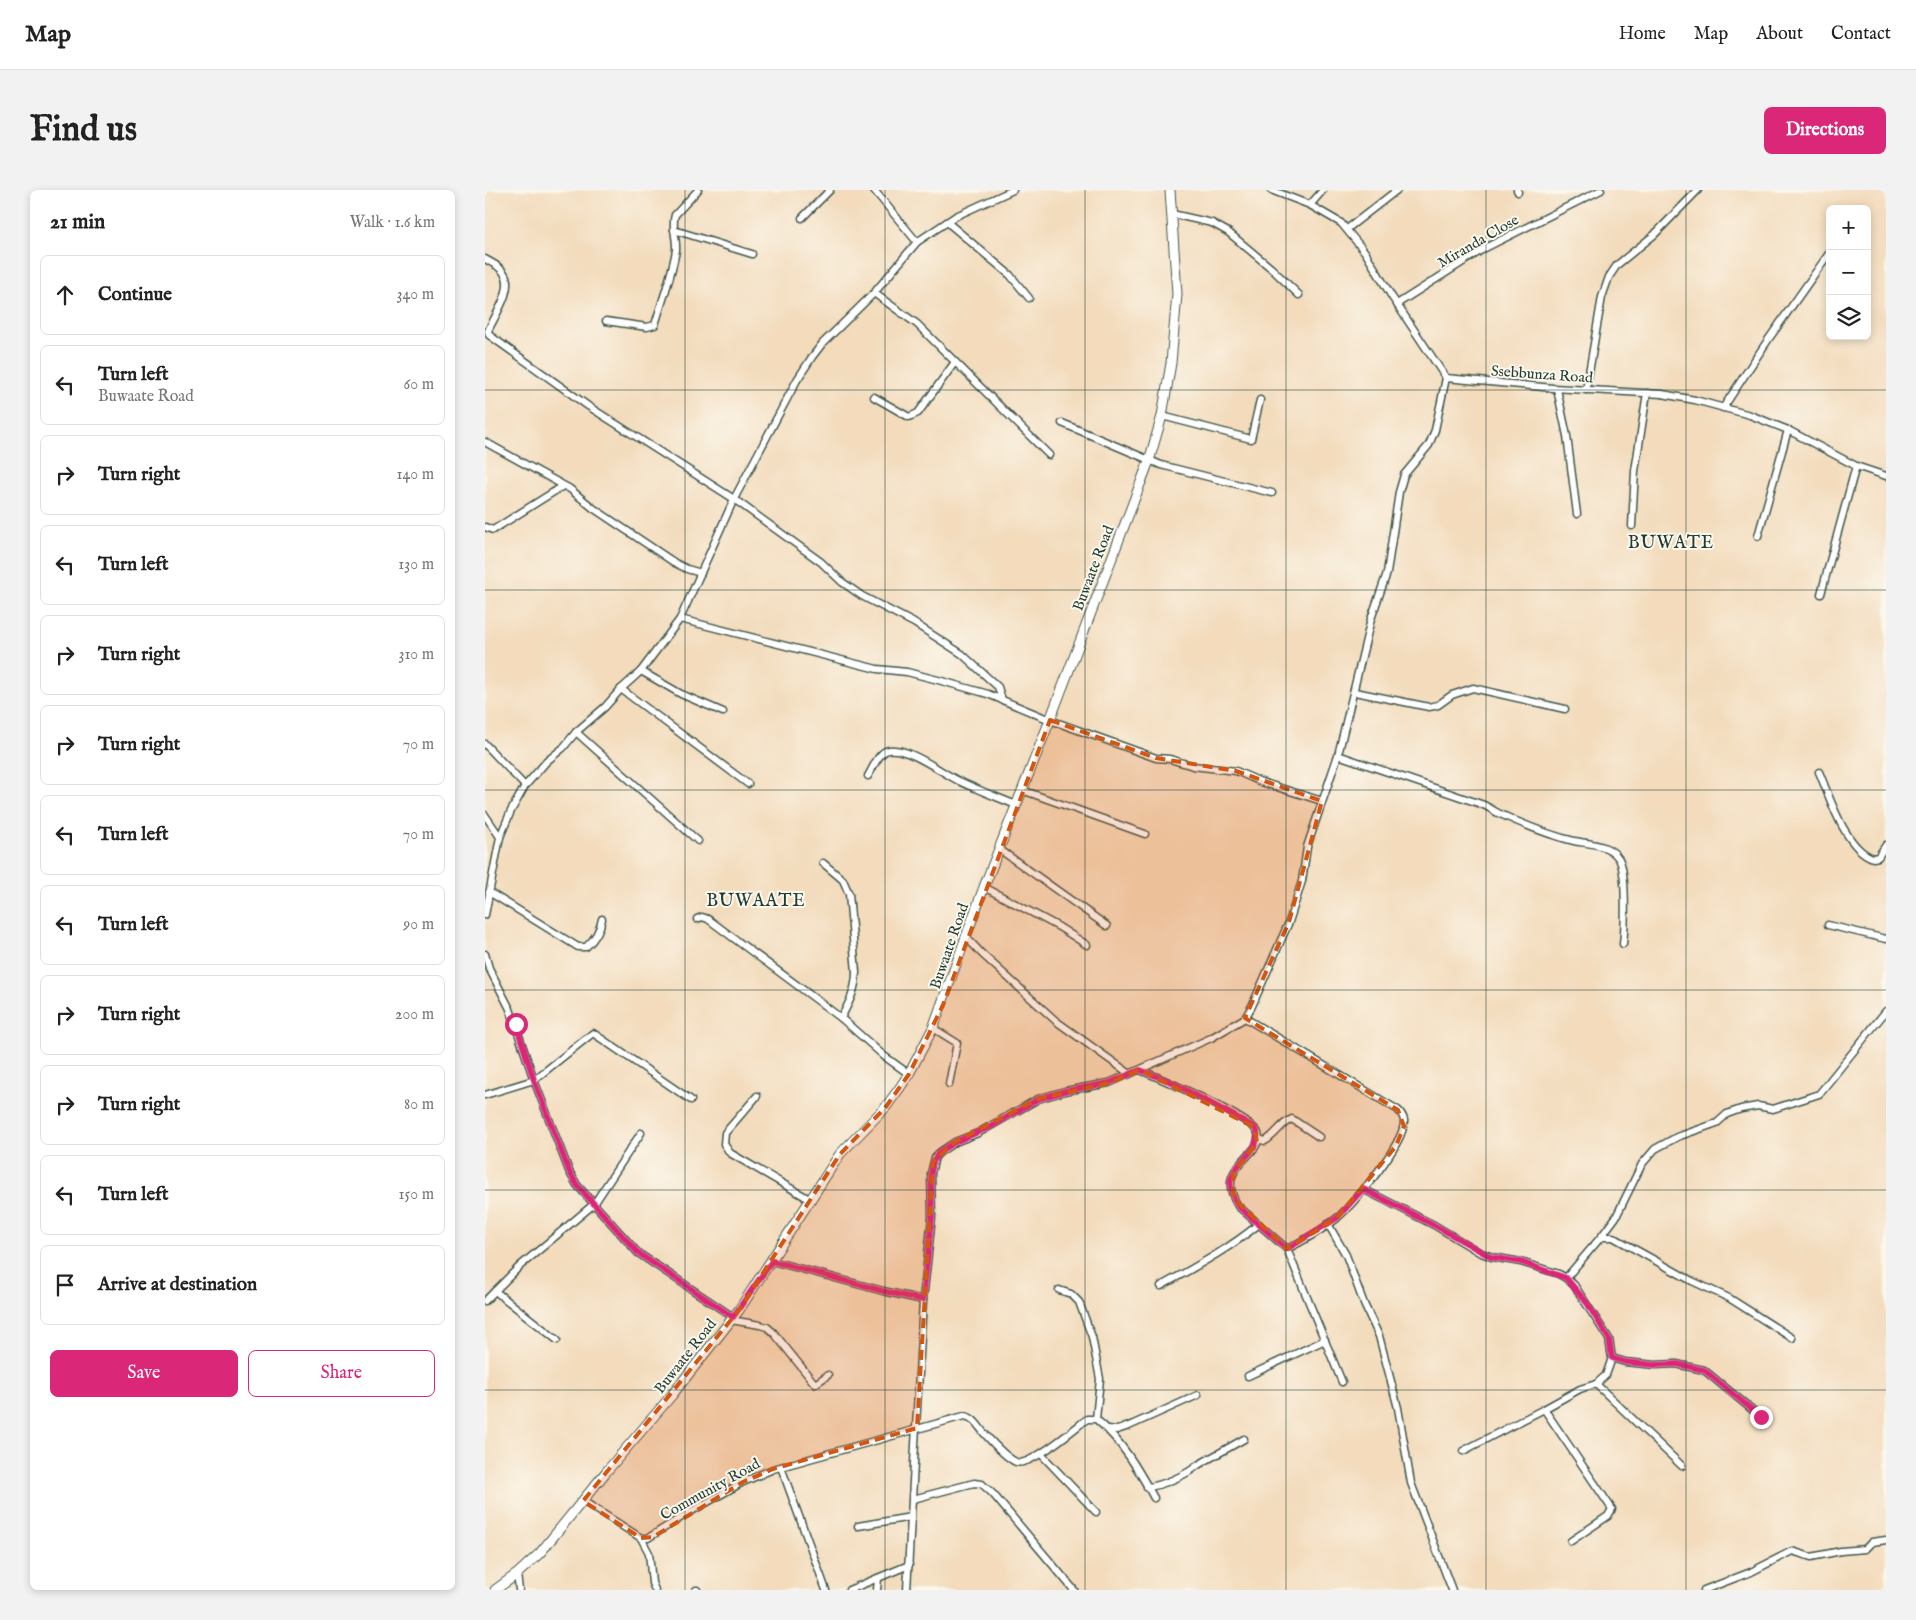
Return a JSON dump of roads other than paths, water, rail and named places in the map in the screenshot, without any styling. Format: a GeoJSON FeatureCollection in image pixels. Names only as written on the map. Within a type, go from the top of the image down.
{"type":"FeatureCollection","features":[{"type":"Feature","properties":{"kind":"street"},"geometry":{"type":"LineString","coordinates":[[606,321],[647,327],[655,325],[676,249],[672,224],[675,215],[698,190]]}},
{"type":"Feature","properties":{"kind":"street"},"geometry":{"type":"LineString","coordinates":[[802,218],[830,190]]}},
{"type":"Feature","properties":{"kind":"street"},"geometry":{"type":"LineString","coordinates":[[875,190],[917,242]]}},
{"type":"Feature","properties":{"kind":"street"},"geometry":{"type":"LineString","coordinates":[[485,915],[500,837],[511,811],[525,786],[547,761],[563,748],[576,732],[605,707],[641,671],[681,619],[734,499],[805,368],[822,344],[874,293],[917,242],[947,222],[982,203],[1013,190]]}},
{"type":"Feature","properties":{"kind":"street","name":"Buwaate Road"},"geometry":{"type":"LineString","coordinates":[[495,1590],[517,1574],[546,1546],[673,1396],[772,1261],[840,1154],[885,1108],[909,1074],[933,1028],[984,887],[1149,461],[1162,416],[1171,363],[1177,294],[1170,190]]}},
{"type":"Feature","properties":{"kind":"street"},"geometry":{"type":"LineString","coordinates":[[907,1590],[923,1300],[932,1217],[931,1173],[933,1162],[939,1152],[955,1142],[985,1130],[1038,1099],[1065,1091],[1109,1083],[1211,1038],[1245,1018],[1264,982],[1289,922],[1302,881],[1307,847],[1338,755],[1355,692],[1371,620],[1387,572],[1399,492],[1404,475],[1429,445],[1435,430],[1446,378],[1365,252],[1347,229],[1328,214],[1271,190]]}},
{"type":"Feature","properties":{"kind":"street"},"geometry":{"type":"LineString","coordinates":[[1310,205],[1323,190]]}},
{"type":"Feature","properties":{"kind":"street"},"geometry":{"type":"LineString","coordinates":[[1347,229],[1397,190]]}},
{"type":"Feature","properties":{"kind":"street","name":"Miranda Close"},"geometry":{"type":"LineString","coordinates":[[1397,304],[1485,248],[1601,190]]}},
{"type":"Feature","properties":{"kind":"street"},"geometry":{"type":"LineString","coordinates":[[1586,390],[1602,297],[1609,276],[1617,266],[1654,235],[1698,190]]}},
{"type":"Feature","properties":{"kind":"street"},"geometry":{"type":"LineString","coordinates":[[1172,214],[1212,223],[1224,229],[1271,268],[1299,295]]}},
{"type":"Feature","properties":{"kind":"street"},"geometry":{"type":"LineString","coordinates":[[947,222],[1010,275],[1029,298]]}},
{"type":"Feature","properties":{"kind":"street"},"geometry":{"type":"LineString","coordinates":[[674,230],[752,254]]}},
{"type":"Feature","properties":{"kind":"street"},"geometry":{"type":"LineString","coordinates":[[1723,408],[1826,258]]}},
{"type":"Feature","properties":{"kind":"street"},"geometry":{"type":"LineString","coordinates":[[485,259],[505,273],[508,283],[506,294],[488,332],[489,335],[588,406],[734,499],[821,562],[842,582],[862,596],[914,623],[962,654],[998,687],[1002,700]]}},
{"type":"Feature","properties":{"kind":"street"},"geometry":{"type":"LineString","coordinates":[[874,293],[917,324],[1049,455]]}},
{"type":"Feature","properties":{"kind":"street"},"geometry":{"type":"LineString","coordinates":[[874,397],[909,417],[913,417],[955,362]]}},
{"type":"Feature","properties":{"kind":"street","name":"Ssebbunza Road"},"geometry":{"type":"LineString","coordinates":[[1446,378],[1557,389],[1662,394],[1750,415],[1788,430],[1856,466],[1886,476]]}},
{"type":"Feature","properties":{"kind":"street"},"geometry":{"type":"LineString","coordinates":[[1557,389],[1567,436],[1577,514]]}},
{"type":"Feature","properties":{"kind":"street"},"geometry":{"type":"LineString","coordinates":[[1631,526],[1635,471],[1647,393]]}},
{"type":"Feature","properties":{"kind":"street"},"geometry":{"type":"LineString","coordinates":[[1162,416],[1251,439],[1260,400]]}},
{"type":"Feature","properties":{"kind":"street"},"geometry":{"type":"LineString","coordinates":[[1062,423],[1149,461],[1272,493]]}},
{"type":"Feature","properties":{"kind":"street"},"geometry":{"type":"LineString","coordinates":[[1758,536],[1788,430]]}},
{"type":"Feature","properties":{"kind":"street"},"geometry":{"type":"LineString","coordinates":[[485,442],[563,486],[675,563],[701,574]]}},
{"type":"Feature","properties":{"kind":"street"},"geometry":{"type":"LineString","coordinates":[[1821,594],[1856,466]]}},
{"type":"Feature","properties":{"kind":"street"},"geometry":{"type":"LineString","coordinates":[[485,527],[493,530],[563,486]]}},
{"type":"Feature","properties":{"kind":"street"},"geometry":{"type":"LineString","coordinates":[[681,619],[877,669],[907,672],[938,680],[1002,700],[1050,720],[1156,758],[1193,766],[1236,771],[1261,782],[1322,801]]}},
{"type":"Feature","properties":{"kind":"street"},"geometry":{"type":"LineString","coordinates":[[641,671],[681,694],[723,712]]}},
{"type":"Feature","properties":{"kind":"street"},"geometry":{"type":"LineString","coordinates":[[1355,692],[1429,707],[1438,705],[1452,695],[1473,688],[1565,709]]}},
{"type":"Feature","properties":{"kind":"street"},"geometry":{"type":"LineString","coordinates":[[621,689],[748,784]]}},
{"type":"Feature","properties":{"kind":"street"},"geometry":{"type":"LineString","coordinates":[[576,732],[697,841]]}},
{"type":"Feature","properties":{"kind":"street"},"geometry":{"type":"LineString","coordinates":[[485,744],[525,786]]}},
{"type":"Feature","properties":{"kind":"street"},"geometry":{"type":"LineString","coordinates":[[868,776],[883,752],[899,750],[922,760],[959,781],[1016,805]]}},
{"type":"Feature","properties":{"kind":"street"},"geometry":{"type":"LineString","coordinates":[[1338,755],[1481,804],[1546,832],[1607,848],[1619,860],[1623,871],[1625,921],[1623,944]]}},
{"type":"Feature","properties":{"kind":"street"},"geometry":{"type":"LineString","coordinates":[[1819,772],[1840,823],[1858,849],[1865,855],[1873,858],[1878,857],[1886,845]]}},
{"type":"Feature","properties":{"kind":"street"},"geometry":{"type":"LineString","coordinates":[[1022,790],[1145,834]]}},
{"type":"Feature","properties":{"kind":"street"},"geometry":{"type":"LineString","coordinates":[[485,815],[500,837]]}},
{"type":"Feature","properties":{"kind":"street"},"geometry":{"type":"LineString","coordinates":[[999,849],[1107,926]]}},
{"type":"Feature","properties":{"kind":"street"},"geometry":{"type":"LineString","coordinates":[[823,863],[843,880],[849,894],[856,983],[841,1018]]}},
{"type":"Feature","properties":{"kind":"street"},"geometry":{"type":"LineString","coordinates":[[984,887],[1036,914],[1087,945]]}},
{"type":"Feature","properties":{"kind":"street"},"geometry":{"type":"LineString","coordinates":[[489,892],[578,947],[586,947],[595,939],[601,927],[602,919]]}},
{"type":"Feature","properties":{"kind":"street"},"geometry":{"type":"LineString","coordinates":[[697,919],[702,917],[708,919],[841,1018],[884,1056],[909,1074]]}},
{"type":"Feature","properties":{"kind":"street"},"geometry":{"type":"LineString","coordinates":[[1828,925],[1886,938]]}},
{"type":"Feature","properties":{"kind":"street"},"geometry":{"type":"LineString","coordinates":[[966,937],[982,954],[1056,1021],[1129,1074]]}},
{"type":"Feature","properties":{"kind":"street"},"geometry":{"type":"LineString","coordinates":[[485,954],[489,968],[511,1009],[534,1080],[569,1171],[577,1185],[638,1253],[732,1318],[767,1327],[815,1384],[828,1375]]}},
{"type":"Feature","properties":{"kind":"street"},"geometry":{"type":"LineString","coordinates":[[1566,1278],[1616,1217],[1642,1164],[1655,1149],[1677,1137],[1717,1124],[1727,1114],[1741,1109],[1758,1106],[1773,1109],[1819,1094],[1886,1011]]}},
{"type":"Feature","properties":{"kind":"street"},"geometry":{"type":"LineString","coordinates":[[1245,1018],[1402,1114],[1404,1126],[1396,1146],[1363,1189],[1337,1218],[1287,1249]]}},
{"type":"Feature","properties":{"kind":"street"},"geometry":{"type":"LineString","coordinates":[[933,1028],[957,1042],[949,1084]]}},
{"type":"Feature","properties":{"kind":"street"},"geometry":{"type":"LineString","coordinates":[[485,1095],[534,1080],[593,1033],[691,1100]]}},
{"type":"Feature","properties":{"kind":"street"},"geometry":{"type":"LineString","coordinates":[[1140,1070],[1169,1081],[1254,1127],[1257,1131],[1258,1139],[1254,1148],[1238,1164],[1233,1172],[1231,1184],[1233,1198],[1238,1206],[1287,1249],[1342,1382]]}},
{"type":"Feature","properties":{"kind":"street"},"geometry":{"type":"LineString","coordinates":[[757,1096],[725,1133],[724,1144],[731,1153],[811,1200]]}},
{"type":"Feature","properties":{"kind":"street"},"geometry":{"type":"LineString","coordinates":[[1258,1139],[1265,1141],[1270,1139],[1283,1124],[1292,1119],[1319,1137]]}},
{"type":"Feature","properties":{"kind":"street"},"geometry":{"type":"LineString","coordinates":[[485,1300],[520,1266],[594,1204],[641,1133]]}},
{"type":"Feature","properties":{"kind":"street"},"geometry":{"type":"LineString","coordinates":[[1363,1189],[1434,1225],[1491,1257],[1521,1262],[1566,1278],[1587,1303],[1609,1339],[1612,1358],[1606,1375],[1596,1384],[1580,1389],[1463,1451]]}},
{"type":"Feature","properties":{"kind":"street"},"geometry":{"type":"LineString","coordinates":[[1161,1286],[1217,1255],[1259,1224]]}},
{"type":"Feature","properties":{"kind":"street"},"geometry":{"type":"LineString","coordinates":[[1328,1224],[1346,1256],[1364,1304],[1379,1336],[1398,1408],[1411,1483],[1453,1590]]}},
{"type":"Feature","properties":{"kind":"street"},"geometry":{"type":"LineString","coordinates":[[1601,1237],[1613,1237],[1692,1281],[1729,1298],[1792,1338]]}},
{"type":"Feature","properties":{"kind":"street"},"geometry":{"type":"LineString","coordinates":[[772,1261],[923,1300]]}},
{"type":"Feature","properties":{"kind":"street"},"geometry":{"type":"LineString","coordinates":[[1059,1290],[1071,1294],[1079,1302],[1092,1337],[1100,1379],[1096,1419]]}},
{"type":"Feature","properties":{"kind":"street"},"geometry":{"type":"LineString","coordinates":[[495,1291],[557,1340]]}},
{"type":"Feature","properties":{"kind":"street"},"geometry":{"type":"LineString","coordinates":[[1248,1376],[1325,1340]]}},
{"type":"Feature","properties":{"kind":"street"},"geometry":{"type":"LineString","coordinates":[[1612,1358],[1625,1362],[1655,1365],[1677,1364],[1704,1370],[1761,1417]]}},
{"type":"Feature","properties":{"kind":"street"},"geometry":{"type":"LineString","coordinates":[[1596,1384],[1682,1466]]}},
{"type":"Feature","properties":{"kind":"street"},"geometry":{"type":"LineString","coordinates":[[1108,1429],[1117,1430],[1129,1426],[1197,1395]]}},
{"type":"Feature","properties":{"kind":"street"},"geometry":{"type":"LineString","coordinates":[[1544,1409],[1612,1509],[1608,1516],[1571,1541]]}},
{"type":"Feature","properties":{"kind":"street","name":"Community Road"},"geometry":{"type":"LineString","coordinates":[[641,1538],[653,1536],[690,1512],[743,1482],[781,1467],[917,1428],[968,1416],[1015,1462],[1027,1462],[1041,1454]]}},
{"type":"Feature","properties":{"kind":"street"},"geometry":{"type":"LineString","coordinates":[[1096,1512],[1041,1454],[1087,1419],[1096,1419],[1108,1429],[1127,1452],[1154,1498]]}},
{"type":"Feature","properties":{"kind":"street"},"geometry":{"type":"LineString","coordinates":[[1147,1487],[1157,1485],[1192,1470],[1244,1439]]}},
{"type":"Feature","properties":{"kind":"street"},"geometry":{"type":"LineString","coordinates":[[781,1467],[826,1590]]}},
{"type":"Feature","properties":{"kind":"street"},"geometry":{"type":"LineString","coordinates":[[913,1499],[974,1483],[983,1484],[1074,1590]]}},
{"type":"Feature","properties":{"kind":"street"},"geometry":{"type":"LineString","coordinates":[[583,1501],[641,1538],[649,1553],[652,1583],[655,1590]]}},
{"type":"Feature","properties":{"kind":"street"},"geometry":{"type":"LineString","coordinates":[[858,1526],[911,1517]]}},
{"type":"Feature","properties":{"kind":"street"},"geometry":{"type":"LineString","coordinates":[[1704,1590],[1751,1572],[1792,1551],[1811,1557],[1841,1551],[1865,1549],[1873,1542],[1886,1540]]}},
{"type":"Feature","properties":{"kind":"street"},"geometry":{"type":"LineString","coordinates":[[849,1590],[909,1565]]}},
{"type":"Feature","properties":{"kind":"street"},"geometry":{"type":"LineString","coordinates":[[517,1574],[519,1590]]}},
{"type":"Feature","properties":{"kind":"street"},"geometry":{"type":"LineString","coordinates":[[877,1590],[878,1578]]}},
{"type":"Feature","properties":{"kind":"district","name":"BUWATE"},"geometry":{"type":"Point","coordinates":[1671,542]}},
{"type":"Feature","properties":{"kind":"district","name":"BUWAATE"},"geometry":{"type":"Point","coordinates":[756,900]}}]}
